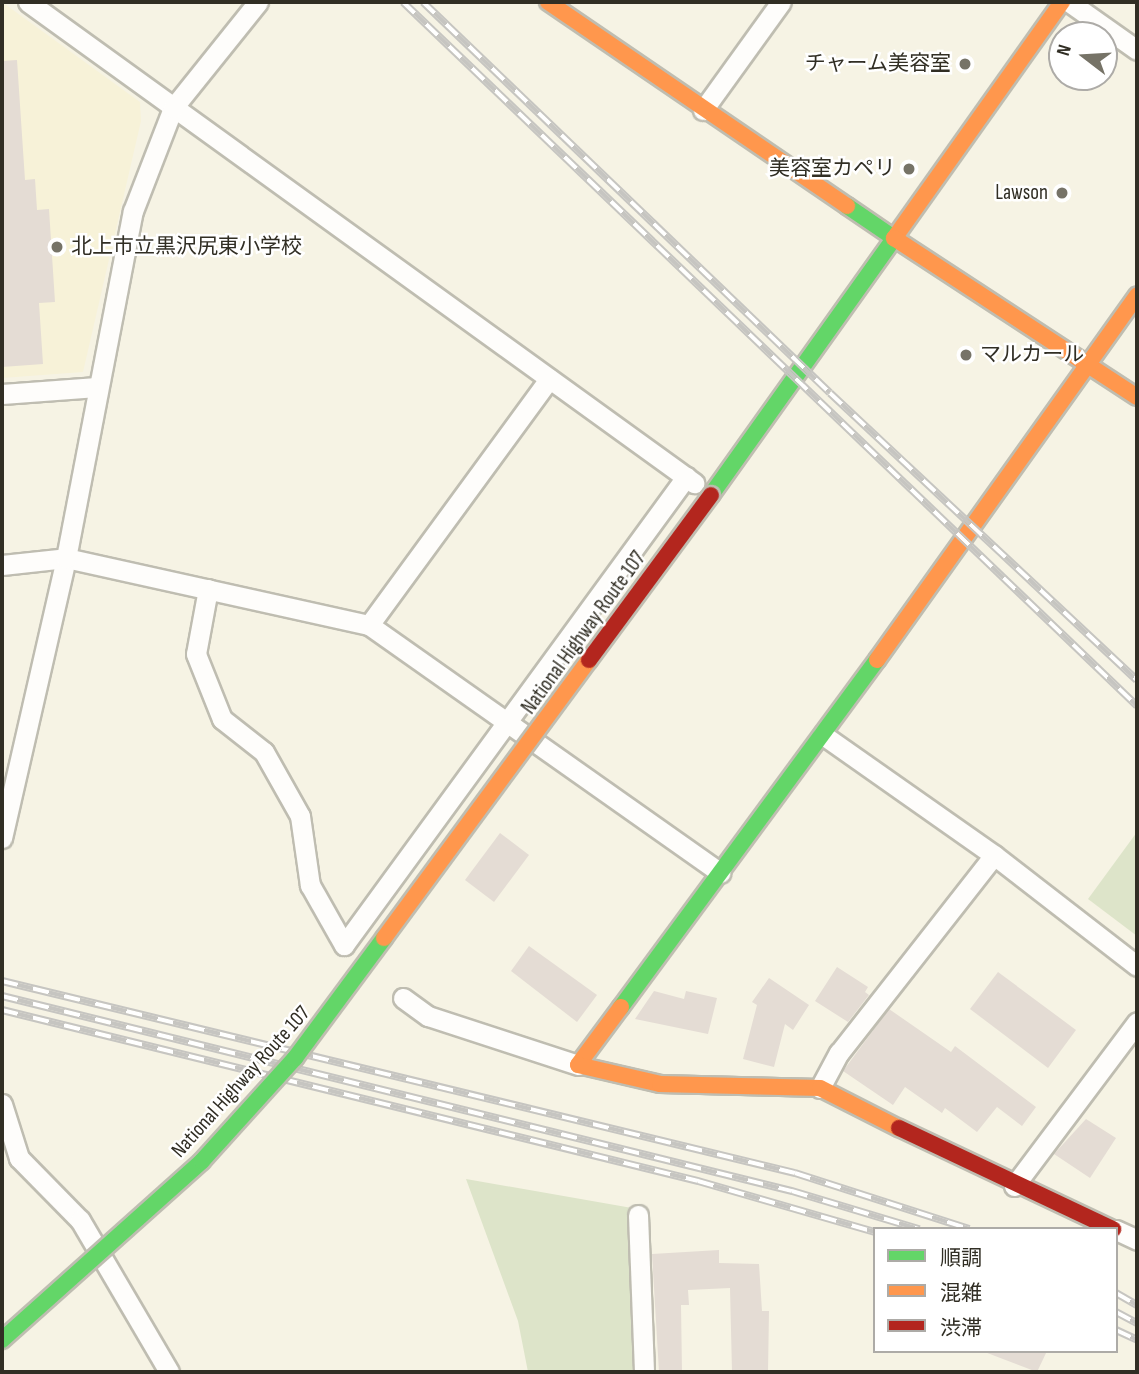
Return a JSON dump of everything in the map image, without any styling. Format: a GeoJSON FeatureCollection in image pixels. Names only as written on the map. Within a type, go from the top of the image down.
{"type":"FeatureCollection","features":[{"type":"Feature","properties":{"kind":"main road"},"geometry":{"type":"LineString","coordinates":[[548,2],[703,110],[1137,397]]}},
{"type":"Feature","properties":{"kind":"main road","name":"National Highway Route 107"},"geometry":{"type":"LineString","coordinates":[[2,1340],[202,1161],[295,1058],[711,495],[1062,2]]}},
{"type":"Feature","properties":{"kind":"main road"},"geometry":{"type":"LineString","coordinates":[[1110,1227],[1014,1186],[820,1088],[660,1084],[579,1065],[823,736],[1137,295]]}},
{"type":"Feature","properties":{"kind":"street"},"geometry":{"type":"LineString","coordinates":[[28,2],[711,495]]}},
{"type":"Feature","properties":{"kind":"street"},"geometry":{"type":"LineString","coordinates":[[2,838],[66,558],[133,211],[173,108],[258,2]]}},
{"type":"Feature","properties":{"kind":"street"},"geometry":{"type":"LineString","coordinates":[[703,110],[781,2]]}},
{"type":"Feature","properties":{"kind":"street"},"geometry":{"type":"LineString","coordinates":[[1069,2],[1137,50]]}},
{"type":"Feature","properties":{"kind":"street"},"geometry":{"type":"LineString","coordinates":[[369,625],[549,379]]}},
{"type":"Feature","properties":{"kind":"street"},"geometry":{"type":"LineString","coordinates":[[2,394],[97,387]]}},
{"type":"Feature","properties":{"kind":"street"},"geometry":{"type":"LineString","coordinates":[[208,589],[196,654],[222,719],[264,752],[300,816],[310,885],[344,945],[686,477]]}},
{"type":"Feature","properties":{"kind":"street"},"geometry":{"type":"LineString","coordinates":[[2,565],[66,558],[369,625],[508,719],[720,873]]}},
{"type":"Feature","properties":{"kind":"street"},"geometry":{"type":"LineString","coordinates":[[823,736],[994,855],[1137,966]]}},
{"type":"Feature","properties":{"kind":"street"},"geometry":{"type":"LineString","coordinates":[[820,1088],[839,1054],[994,855]]}},
{"type":"Feature","properties":{"kind":"street"},"geometry":{"type":"LineString","coordinates":[[403,998],[428,1016],[579,1065]]}},
{"type":"Feature","properties":{"kind":"street"},"geometry":{"type":"LineString","coordinates":[[1014,1186],[1137,1022]]}},
{"type":"Feature","properties":{"kind":"street"},"geometry":{"type":"LineString","coordinates":[[2,1104],[10,1157],[80,1220],[170,1372]]}},
{"type":"Feature","properties":{"kind":"street"},"geometry":{"type":"LineString","coordinates":[[638,1215],[645,1372]]}},
{"type":"Feature","properties":{"kind":"street"},"geometry":{"type":"LineString","coordinates":[[1118,1230],[1137,1240]]}},
{"type":"Feature","properties":{"kind":"shaded area","name":"北上市立黒沢尻東小学校"},"geometry":{"type":"Polygon","coordinates":[[[2,2],[140,102],[141,121],[83,372],[2,378],[2,2]]]}},
{"type":"Feature","properties":{"kind":"green space"},"geometry":{"type":"Polygon","coordinates":[[[1137,832],[1137,936],[1088,899],[1137,832]]]}},
{"type":"Feature","properties":{"kind":"green space"},"geometry":{"type":"Polygon","coordinates":[[[466,1179],[632,1208],[637,1372],[528,1372],[518,1321],[466,1179]]]}},
{"type":"Feature","properties":{"kind":"building"},"geometry":{"type":"Polygon","coordinates":[[[17,60],[25,180],[35,179],[37,210],[49,209],[55,302],[39,303],[43,364],[2,367],[2,61],[17,60]]]}},
{"type":"Feature","properties":{"kind":"building"},"geometry":{"type":"Polygon","coordinates":[[[500,833],[529,855],[494,902],[465,880],[500,833]]]}},
{"type":"Feature","properties":{"kind":"building"},"geometry":{"type":"Polygon","coordinates":[[[529,946],[597,995],[577,1022],[511,971],[529,946]]]}},
{"type":"Feature","properties":{"kind":"building"},"geometry":{"type":"Polygon","coordinates":[[[837,967],[868,987],[865,992],[869,995],[848,1022],[815,1001],[837,967]]]}},
{"type":"Feature","properties":{"kind":"building"},"geometry":{"type":"Polygon","coordinates":[[[998,972],[1076,1030],[1048,1068],[970,1009],[998,972]]]}},
{"type":"Feature","properties":{"kind":"building"},"geometry":{"type":"Polygon","coordinates":[[[769,978],[809,1005],[793,1030],[785,1024],[774,1067],[743,1059],[757,1005],[752,1002],[769,978]]]}},
{"type":"Feature","properties":{"kind":"building"},"geometry":{"type":"Polygon","coordinates":[[[654,991],[684,999],[686,991],[717,998],[708,1034],[635,1019],[654,991]]]}},
{"type":"Feature","properties":{"kind":"building"},"geometry":{"type":"Polygon","coordinates":[[[889,1009],[951,1052],[955,1046],[1036,1107],[1022,1126],[997,1107],[977,1132],[945,1108],[942,1113],[905,1087],[893,1105],[843,1071],[889,1009]]]}},
{"type":"Feature","properties":{"kind":"building"},"geometry":{"type":"Polygon","coordinates":[[[1086,1119],[1116,1138],[1090,1178],[1054,1154],[1086,1119]]]}},
{"type":"Feature","properties":{"kind":"building"},"geometry":{"type":"Polygon","coordinates":[[[719,1250],[719,1263],[759,1264],[762,1311],[769,1311],[768,1372],[732,1372],[730,1288],[688,1290],[689,1305],[681,1305],[682,1372],[659,1372],[652,1254],[719,1250]]]}},
{"type":"Feature","properties":{"kind":"building"},"geometry":{"type":"Polygon","coordinates":[[[987,1353],[1046,1353],[1037,1372],[987,1353]]]}},
{"type":"Feature","properties":{"kind":"railway"},"geometry":{"type":"LineString","coordinates":[[403,2],[1137,706]]}},
{"type":"Feature","properties":{"kind":"railway"},"geometry":{"type":"LineString","coordinates":[[423,2],[830,393],[1137,680]]}},
{"type":"Feature","properties":{"kind":"railway"},"geometry":{"type":"LineString","coordinates":[[2,981],[795,1173],[963,1227]]}},
{"type":"Feature","properties":{"kind":"railway"},"geometry":{"type":"LineString","coordinates":[[2,996],[792,1191],[912,1227]]}},
{"type":"Feature","properties":{"kind":"railway"},"geometry":{"type":"LineString","coordinates":[[2,1010],[698,1181],[873,1231]]}},
{"type":"Feature","properties":{"kind":"railway"},"geometry":{"type":"LineString","coordinates":[[1118,1294],[1137,1305]]}},
{"type":"Feature","properties":{"kind":"railway"},"geometry":{"type":"LineString","coordinates":[[1118,1313],[1137,1323]]}},
{"type":"Feature","properties":{"kind":"railway"},"geometry":{"type":"LineString","coordinates":[[1118,1331],[1137,1340]]}},
{"type":"Feature","properties":{"kind":"traffic: fast"},"geometry":{"type":"LineString","coordinates":[[711,495],[894,238],[847,206]]}},
{"type":"Feature","properties":{"kind":"traffic: fast"},"geometry":{"type":"LineString","coordinates":[[621,1007],[877,660]]}},
{"type":"Feature","properties":{"kind":"traffic: fast"},"geometry":{"type":"LineString","coordinates":[[2,1340],[202,1161],[295,1058],[384,938]]}},
{"type":"Feature","properties":{"kind":"traffic: slow"},"geometry":{"type":"LineString","coordinates":[[548,2],[847,206]]}},
{"type":"Feature","properties":{"kind":"traffic: slow"},"geometry":{"type":"LineString","coordinates":[[1062,2],[894,238],[1137,397]]}},
{"type":"Feature","properties":{"kind":"traffic: slow"},"geometry":{"type":"LineString","coordinates":[[877,660],[1137,295]]}},
{"type":"Feature","properties":{"kind":"traffic: slow"},"geometry":{"type":"LineString","coordinates":[[384,938],[589,660]]}},
{"type":"Feature","properties":{"kind":"traffic: slow"},"geometry":{"type":"LineString","coordinates":[[621,1007],[578,1065],[660,1084],[820,1088],[899,1128]]}},
{"type":"Feature","properties":{"kind":"traffic: jam"},"geometry":{"type":"LineString","coordinates":[[589,660],[711,495]]}},
{"type":"Feature","properties":{"kind":"traffic: jam"},"geometry":{"type":"LineString","coordinates":[[899,1128],[1109,1227]]}},
{"type":"Feature","properties":{"kind":"place","name":"チャーム美容室"},"geometry":{"type":"Point","coordinates":[965,64]}},
{"type":"Feature","properties":{"kind":"place","name":"美容室カペリ"},"geometry":{"type":"Point","coordinates":[909,169]}},
{"type":"Feature","properties":{"kind":"place","name":"Lawson"},"geometry":{"type":"Point","coordinates":[1062,193]}},
{"type":"Feature","properties":{"kind":"place","name":"北上市立黒沢尻東小学校"},"geometry":{"type":"Point","coordinates":[57,247]}},
{"type":"Feature","properties":{"kind":"place","name":"マルカール"},"geometry":{"type":"Point","coordinates":[966,355]}}]}
